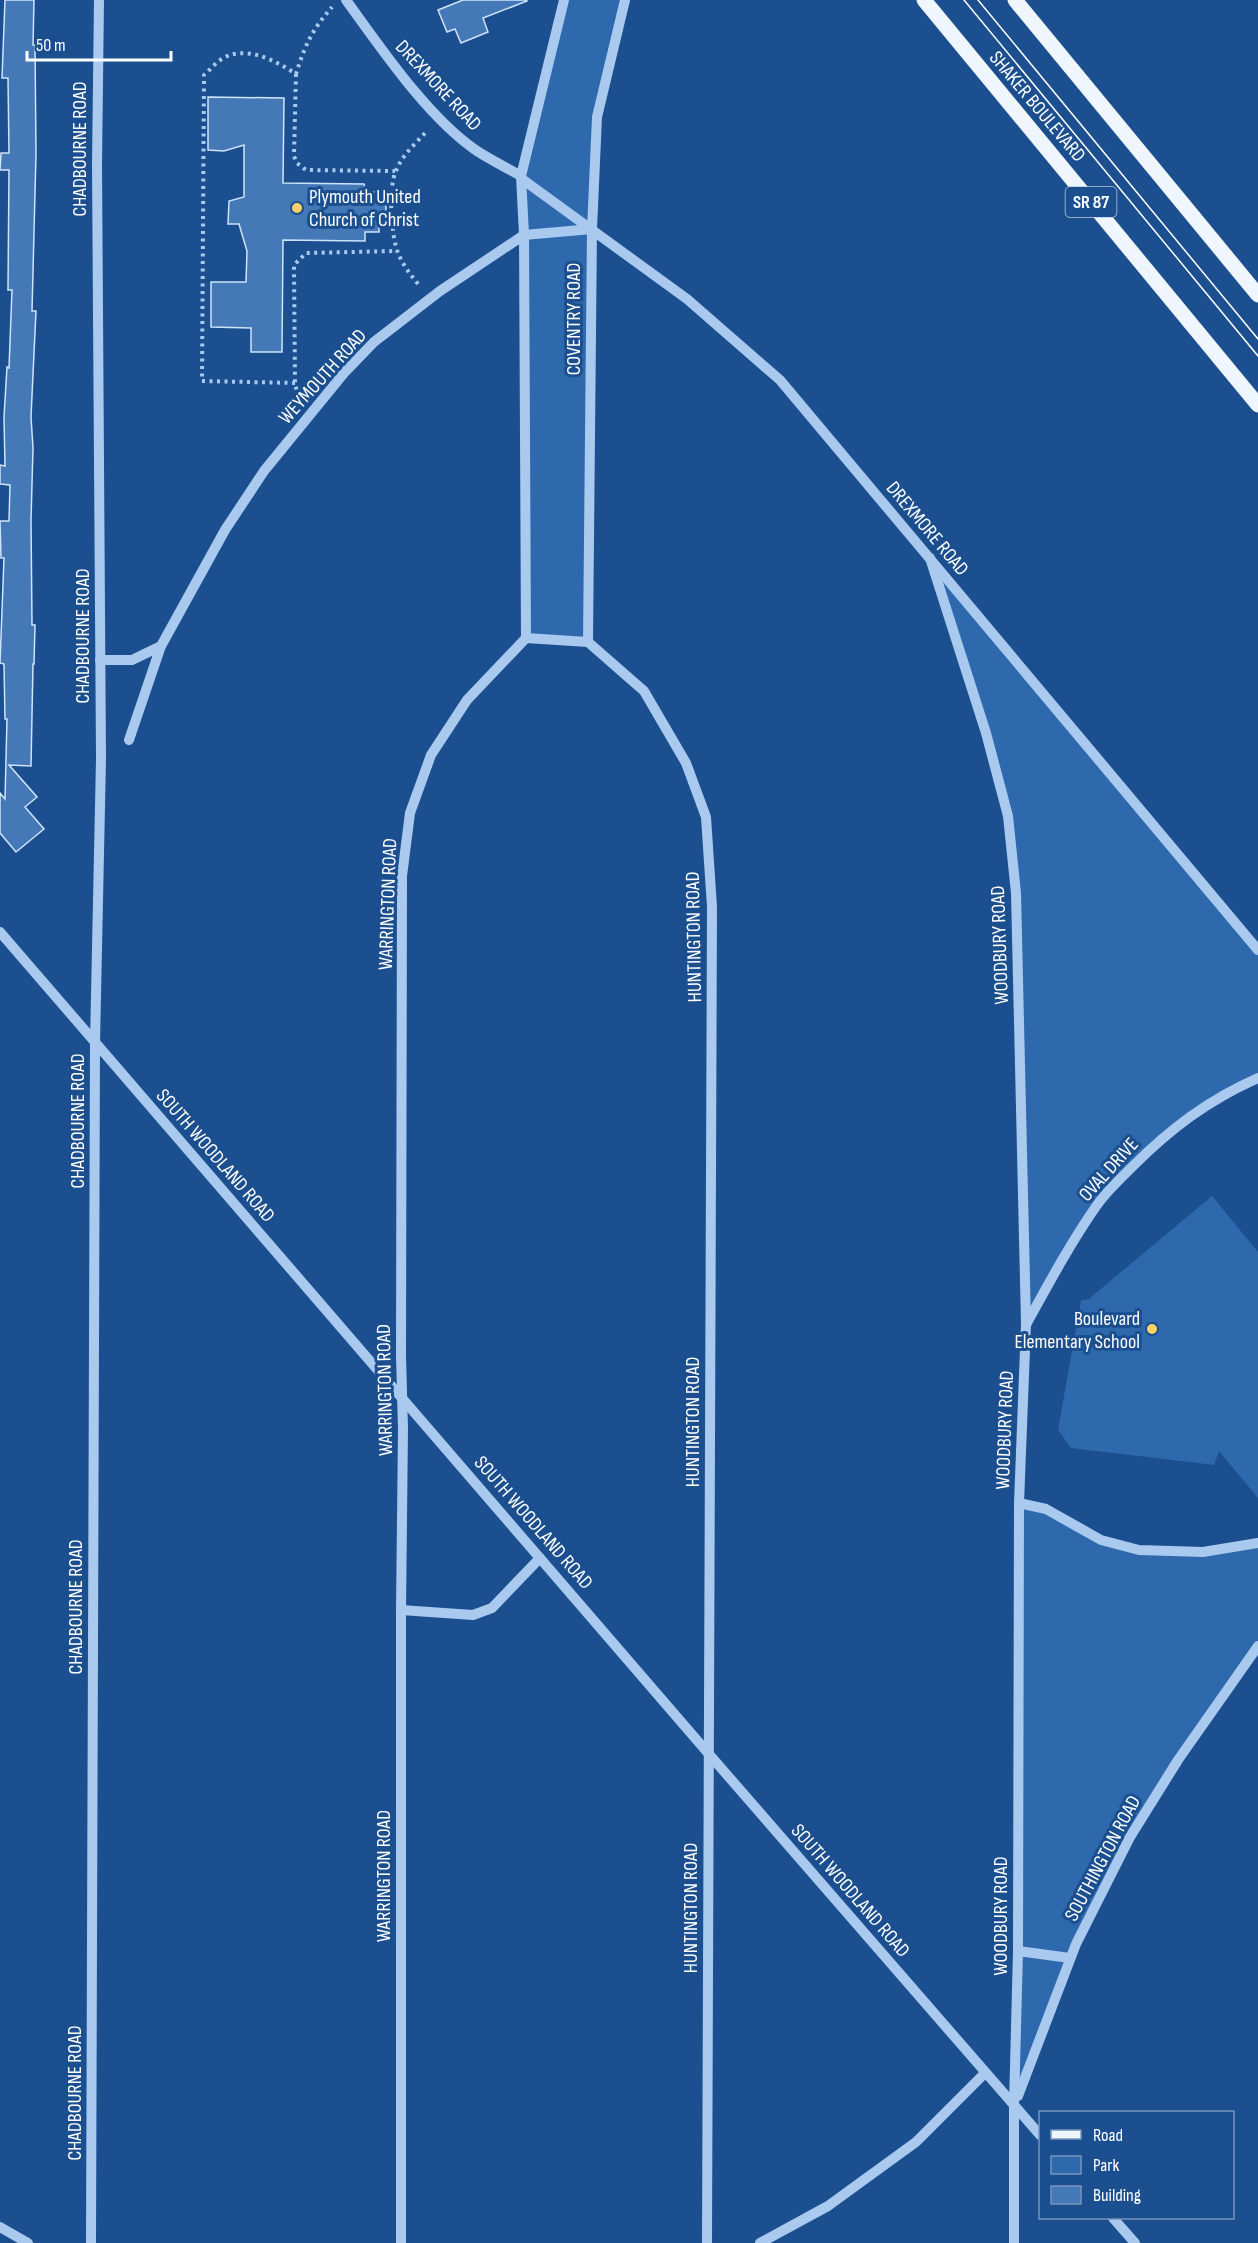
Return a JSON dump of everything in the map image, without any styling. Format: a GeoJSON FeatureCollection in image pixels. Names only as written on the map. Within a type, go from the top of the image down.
{"type":"FeatureCollection","features":[{"type":"Feature","properties":{"kind":"main road","name":"SHAKER BOULEVARD"},"geometry":{"type":"LineString","coordinates":[[924,0],[1258,405]]}},
{"type":"Feature","properties":{"kind":"main road"},"geometry":{"type":"LineString","coordinates":[[1015,0],[1257,292]]}},
{"type":"Feature","properties":{"kind":"street","name":"CHADBOURNE ROAD"},"geometry":{"type":"LineString","coordinates":[[91,2243],[95,1043],[101,771],[97,165],[99,0]]}},
{"type":"Feature","properties":{"kind":"street","name":"DREXMORE ROAD"},"geometry":{"type":"LineString","coordinates":[[346,0],[389,59],[447,125],[476,150],[521,178],[687,299],[780,380],[1258,950]]}},
{"type":"Feature","properties":{"kind":"street"},"geometry":{"type":"LineString","coordinates":[[564,0],[521,178],[524,235],[526,638],[588,642]]}},
{"type":"Feature","properties":{"kind":"street","name":"COVENTRY ROAD"},"geometry":{"type":"LineString","coordinates":[[588,642],[592,229],[597,117],[625,0]]}},
{"type":"Feature","properties":{"kind":"street","name":"WEYMOUTH ROAD"},"geometry":{"type":"LineString","coordinates":[[129,740],[161,646],[225,530],[264,471],[344,373],[374,342],[440,291],[524,235],[592,229]]}},
{"type":"Feature","properties":{"kind":"street","name":"WOODBURY ROAD"},"geometry":{"type":"LineString","coordinates":[[930,558],[986,733],[1008,816],[1016,893],[1026,1324],[1019,1503],[1018,1951],[1014,2105],[1014,2243]]}},
{"type":"Feature","properties":{"kind":"street","name":"WARRINGTON ROAD"},"geometry":{"type":"LineString","coordinates":[[401,2243],[401,1610],[404,1429],[401,1396],[402,876],[410,813],[431,755],[467,700],[526,638]]}},
{"type":"Feature","properties":{"kind":"street","name":"HUNTINGTON ROAD"},"geometry":{"type":"LineString","coordinates":[[588,642],[644,691],[686,763],[706,816],[712,907],[707,2243]]}},
{"type":"Feature","properties":{"kind":"street"},"geometry":{"type":"LineString","coordinates":[[100,660],[132,660],[161,646]]}},
{"type":"Feature","properties":{"kind":"street","name":"SOUTH WOODLAND ROAD"},"geometry":{"type":"LineString","coordinates":[[0,932],[708,1754],[1039,2133]]}},
{"type":"Feature","properties":{"kind":"street","name":"OVAL DRIVE"},"geometry":{"type":"LineString","coordinates":[[1026,1324],[1074,1240],[1099,1203],[1123,1176],[1185,1119],[1223,1094],[1258,1078]]}},
{"type":"Feature","properties":{"kind":"street"},"geometry":{"type":"LineString","coordinates":[[1019,1503],[1046,1509],[1101,1540],[1139,1550],[1203,1552],[1258,1543]]}},
{"type":"Feature","properties":{"kind":"street"},"geometry":{"type":"LineString","coordinates":[[401,1610],[473,1615],[482,1613],[492,1608],[540,1558]]}},
{"type":"Feature","properties":{"kind":"street","name":"SOUTHINGTON ROAD"},"geometry":{"type":"LineString","coordinates":[[1014,2105],[1070,1958],[1130,1837],[1178,1760],[1258,1646]]}},
{"type":"Feature","properties":{"kind":"street"},"geometry":{"type":"LineString","coordinates":[[1018,1951],[1070,1958]]}},
{"type":"Feature","properties":{"kind":"street"},"geometry":{"type":"LineString","coordinates":[[760,2243],[828,2206],[916,2142],[985,2073]]}},
{"type":"Feature","properties":{"kind":"street"},"geometry":{"type":"LineString","coordinates":[[1115,2219],[1135,2243]]}},
{"type":"Feature","properties":{"kind":"street"},"geometry":{"type":"LineString","coordinates":[[0,2228],[28,2243]]}},
{"type":"Feature","properties":{"kind":"path"},"geometry":{"type":"LineString","coordinates":[[332,7],[317,24],[304,47],[296,75],[294,156],[297,163],[306,170],[395,171]]}},
{"type":"Feature","properties":{"kind":"path"},"geometry":{"type":"LineString","coordinates":[[294,383],[201,381],[204,75],[223,58],[242,54],[262,56],[284,66],[296,75]]}},
{"type":"Feature","properties":{"kind":"path"},"geometry":{"type":"LineString","coordinates":[[418,284],[406,269],[397,251],[393,229],[392,189],[395,171],[407,152],[427,131]]}},
{"type":"Feature","properties":{"kind":"path"},"geometry":{"type":"LineString","coordinates":[[298,397],[294,383],[294,266],[306,253],[397,251]]}},
{"type":"Feature","properties":{"kind":"green space"},"geometry":{"type":"Polygon","coordinates":[[[564,0],[625,0],[597,117],[588,642],[526,638],[522,179],[564,0]]]}},
{"type":"Feature","properties":{"kind":"green space"},"geometry":{"type":"Polygon","coordinates":[[[930,558],[1258,950],[1258,1078],[1185,1119],[1099,1203],[1026,1324],[1016,893],[1008,816],[930,558]]]}},
{"type":"Feature","properties":{"kind":"green space"},"geometry":{"type":"Polygon","coordinates":[[[1212,1196],[1258,1252],[1258,1498],[1219,1451],[1214,1465],[1071,1448],[1058,1430],[1081,1300],[1091,1299],[1212,1196]]]}},
{"type":"Feature","properties":{"kind":"green space"},"geometry":{"type":"Polygon","coordinates":[[[1019,1503],[1046,1509],[1101,1540],[1170,1552],[1258,1543],[1258,1646],[1178,1760],[1076,1946],[1014,2105],[1019,1503]]]}},
{"type":"Feature","properties":{"kind":"building"},"geometry":{"type":"Polygon","coordinates":[[[5,0],[34,0],[33,45],[35,45],[36,154],[32,311],[36,311],[31,417],[33,448],[31,520],[32,625],[35,625],[31,766],[9,765],[37,797],[25,807],[44,829],[16,852],[0,833],[0,793],[5,799],[7,719],[5,719],[4,664],[0,663],[4,558],[1,558],[0,521],[9,521],[10,485],[0,484],[0,465],[5,466],[4,417],[7,367],[9,368],[12,290],[8,290],[9,170],[0,170],[1,153],[9,153],[8,78],[2,78],[5,0]]]}},
{"type":"Feature","properties":{"kind":"building"},"geometry":{"type":"Polygon","coordinates":[[[463,0],[527,1],[483,18],[488,32],[461,43],[455,29],[447,32],[438,10],[463,0]]]}},
{"type":"Feature","properties":{"kind":"building"},"geometry":{"type":"Polygon","coordinates":[[[208,97],[284,98],[283,183],[364,184],[366,192],[386,192],[386,214],[379,216],[379,232],[365,232],[365,241],[283,240],[282,352],[251,352],[251,328],[211,327],[211,282],[246,282],[247,251],[239,224],[228,224],[229,201],[244,197],[244,145],[224,151],[208,150],[208,97]]]}},
{"type":"Feature","properties":{"kind":"tram line"},"geometry":{"type":"LineString","coordinates":[[964,0],[1258,356]]}},
{"type":"Feature","properties":{"kind":"tram line"},"geometry":{"type":"LineString","coordinates":[[978,0],[1258,339]]}},
{"type":"Feature","properties":{"kind":"place","name":"Plymouth United Church of Christ"},"geometry":{"type":"Point","coordinates":[297,208]}},
{"type":"Feature","properties":{"kind":"place","name":"Boulevard Elementary School"},"geometry":{"type":"Point","coordinates":[1152,1329]}}]}
